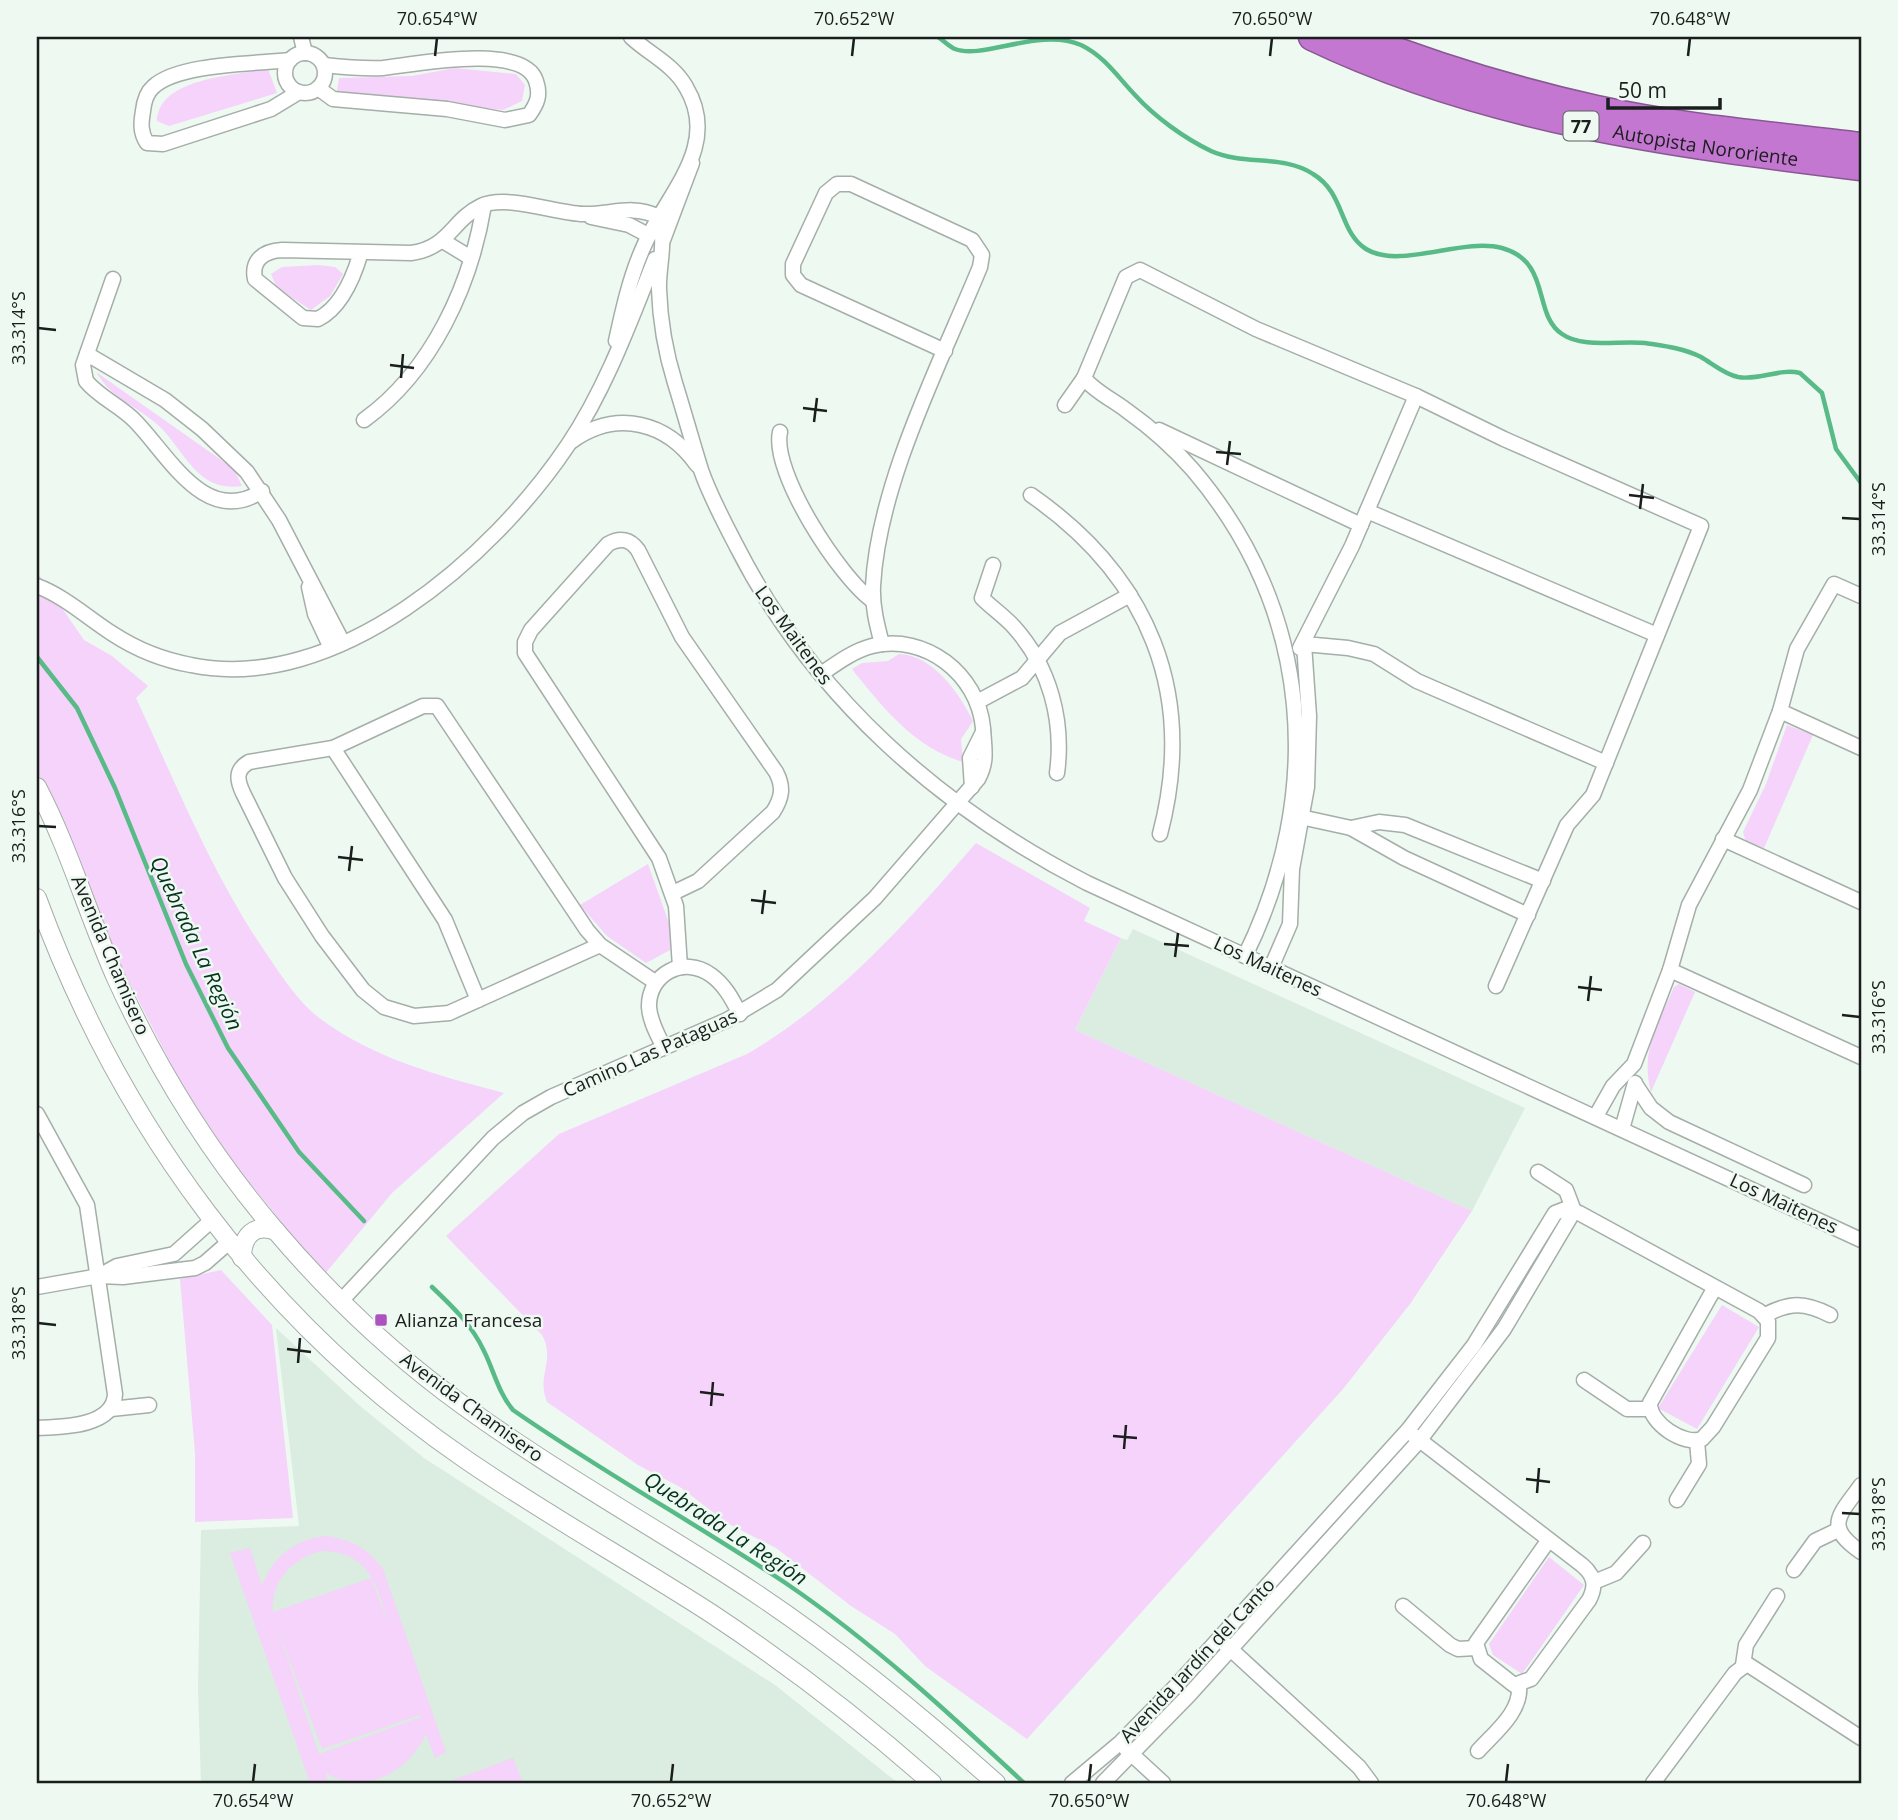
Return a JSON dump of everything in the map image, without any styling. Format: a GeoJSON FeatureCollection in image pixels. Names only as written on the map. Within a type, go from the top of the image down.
{"type":"FeatureCollection","features":[{"type":"Feature","properties":{"kind":"highway","name":"Autopista Nororiente"},"geometry":{"type":"LineString","coordinates":[[1312,37],[1425,82],[1569,123],[1715,149],[1861,167]]}},
{"type":"Feature","properties":{"kind":"highway","name":"Autopista Nororiente"},"geometry":{"type":"LineString","coordinates":[[1360,37],[1461,73],[1596,108],[1707,127],[1861,146]]}},
{"type":"Feature","properties":{"kind":"street"},"geometry":{"type":"LineString","coordinates":[[301,37],[305,53]]}},
{"type":"Feature","properties":{"kind":"street"},"geometry":{"type":"LineString","coordinates":[[37,586],[132,645],[191,665],[231,670],[268,667],[337,645],[404,608],[467,560],[521,507],[568,444],[594,399],[627,332],[655,238],[692,163],[699,127],[694,101],[670,67],[631,37]]}},
{"type":"Feature","properties":{"kind":"street"},"geometry":{"type":"LineString","coordinates":[[290,60],[285,75],[290,86],[299,92],[309,93],[325,80],[324,65],[314,55],[305,53],[290,60],[213,67],[163,80],[154,86],[145,100],[142,136],[146,143],[163,144],[215,124],[271,109],[299,92]]}},
{"type":"Feature","properties":{"kind":"street"},"geometry":{"type":"LineString","coordinates":[[318,88],[333,99],[447,109],[505,120],[529,115],[537,103],[539,88],[534,75],[522,66],[503,62],[454,58],[383,68],[324,65]]}},
{"type":"Feature","properties":{"kind":"street"},"geometry":{"type":"LineString","coordinates":[[655,238],[657,216],[692,163]]}},
{"type":"Feature","properties":{"kind":"street"},"geometry":{"type":"LineString","coordinates":[[882,644],[873,601],[877,552],[891,488],[980,267],[982,255],[977,244],[851,184],[832,186],[826,192],[793,264],[794,279],[801,285],[945,351]]}},
{"type":"Feature","properties":{"kind":"street"},"geometry":{"type":"LineString","coordinates":[[361,251],[345,290],[332,309],[318,319],[303,318],[255,279],[254,267],[258,260],[274,250],[361,251],[419,252],[443,241],[484,205],[507,202],[583,214],[629,225],[655,238]]}},
{"type":"Feature","properties":{"kind":"street"},"geometry":{"type":"LineString","coordinates":[[364,420],[393,396],[422,361],[447,317],[471,258],[484,205]]}},
{"type":"Feature","properties":{"kind":"street"},"geometry":{"type":"LineString","coordinates":[[583,214],[630,209],[657,216]]}},
{"type":"Feature","properties":{"kind":"street","name":"Los Maitenes"},"geometry":{"type":"LineString","coordinates":[[655,238],[666,345],[701,470],[760,590],[821,674],[896,754],[958,805],[1056,867],[1861,1240]]}},
{"type":"Feature","properties":{"kind":"street"},"geometry":{"type":"LineString","coordinates":[[443,241],[471,258]]}},
{"type":"Feature","properties":{"kind":"street"},"geometry":{"type":"LineString","coordinates":[[1065,405],[1084,378],[1126,277],[1140,270],[1256,329],[1416,396],[1504,439],[1701,526],[1587,806],[1567,825],[1496,986]]}},
{"type":"Feature","properties":{"kind":"street"},"geometry":{"type":"LineString","coordinates":[[113,279],[86,354],[82,372],[89,385],[137,422],[192,486],[229,502],[244,500],[262,491]]}},
{"type":"Feature","properties":{"kind":"street"},"geometry":{"type":"LineString","coordinates":[[86,354],[127,375],[184,414],[238,463],[262,491],[307,576],[337,645]]}},
{"type":"Feature","properties":{"kind":"street"},"geometry":{"type":"LineString","coordinates":[[1084,378],[1142,421],[1188,464],[1245,545],[1270,597],[1288,658],[1297,733],[1297,816],[1270,897],[1245,956]]}},
{"type":"Feature","properties":{"kind":"street"},"geometry":{"type":"LineString","coordinates":[[1288,658],[1304,644],[1361,525],[1416,396]]}},
{"type":"Feature","properties":{"kind":"street"},"geometry":{"type":"LineString","coordinates":[[1142,421],[1204,453],[1361,525]]}},
{"type":"Feature","properties":{"kind":"street","name":"Los Maitenes"},"geometry":{"type":"LineString","coordinates":[[568,444],[604,426],[640,424],[672,437],[701,470]]}},
{"type":"Feature","properties":{"kind":"street"},"geometry":{"type":"LineString","coordinates":[[780,432],[780,456],[812,522],[838,564],[857,588],[873,601]]}},
{"type":"Feature","properties":{"kind":"street"},"geometry":{"type":"LineString","coordinates":[[1188,464],[1194,454],[1204,453]]}},
{"type":"Feature","properties":{"kind":"street"},"geometry":{"type":"LineString","coordinates":[[1031,495],[1089,541],[1121,578],[1160,660],[1170,707],[1171,771],[1160,834]]}},
{"type":"Feature","properties":{"kind":"street"},"geometry":{"type":"LineString","coordinates":[[1367,511],[1657,635]]}},
{"type":"Feature","properties":{"kind":"street"},"geometry":{"type":"LineString","coordinates":[[673,894],[698,881],[773,812],[780,799],[781,788],[776,772],[682,637],[636,547],[620,540],[608,544],[531,630],[525,642],[525,653],[653,848],[673,894],[680,967]]}},
{"type":"Feature","properties":{"kind":"street"},"geometry":{"type":"LineString","coordinates":[[993,565],[982,598],[1012,624],[1038,659],[1052,696],[1058,724],[1057,773]]}},
{"type":"Feature","properties":{"kind":"street"},"geometry":{"type":"LineString","coordinates":[[1596,1116],[1613,1086],[1634,1064],[1670,970],[1689,905],[1750,790],[1780,711],[1800,643],[1834,584],[1861,596]]}},
{"type":"Feature","properties":{"kind":"street"},"geometry":{"type":"LineString","coordinates":[[821,674],[853,653],[882,644],[908,646],[943,659],[959,674],[977,702],[1022,678],[1060,633],[1130,594]]}},
{"type":"Feature","properties":{"kind":"street"},"geometry":{"type":"LineString","coordinates":[[1304,644],[1348,648],[1374,654],[1417,681],[1606,762]]}},
{"type":"Feature","properties":{"kind":"street"},"geometry":{"type":"LineString","coordinates":[[1271,968],[1290,923],[1297,816],[1309,751],[1304,644]]}},
{"type":"Feature","properties":{"kind":"street","name":"Camino Las Pataguas"},"geometry":{"type":"LineString","coordinates":[[341,1301],[512,1121],[551,1097],[740,1014],[778,990],[843,931],[972,787],[970,758],[983,732],[977,702]]}},
{"type":"Feature","properties":{"kind":"street"},"geometry":{"type":"LineString","coordinates":[[600,945],[449,1013],[427,1016],[404,1014],[374,1000],[344,966],[285,878],[243,793],[237,779],[239,771],[249,762],[333,748],[422,706],[437,706],[579,919],[600,945],[656,982]]}},
{"type":"Feature","properties":{"kind":"street"},"geometry":{"type":"LineString","coordinates":[[1780,711],[1861,748]]}},
{"type":"Feature","properties":{"kind":"street"},"geometry":{"type":"LineString","coordinates":[[333,748],[445,920],[478,1000]]}},
{"type":"Feature","properties":{"kind":"street","name":"Avenida Chamisero"},"geometry":{"type":"LineString","coordinates":[[37,787],[67,852],[117,979],[145,1036],[205,1136],[276,1231],[341,1301],[392,1349],[467,1408],[727,1574],[813,1633],[894,1695],[996,1783]]}},
{"type":"Feature","properties":{"kind":"street"},"geometry":{"type":"LineString","coordinates":[[1297,816],[1351,828],[1404,858],[1528,915]]}},
{"type":"Feature","properties":{"kind":"street"},"geometry":{"type":"LineString","coordinates":[[1351,828],[1379,822],[1405,825],[1543,881]]}},
{"type":"Feature","properties":{"kind":"street"},"geometry":{"type":"LineString","coordinates":[[1723,839],[1861,902]]}},
{"type":"Feature","properties":{"kind":"street"},"geometry":{"type":"LineString","coordinates":[[37,898],[75,994],[112,1069],[154,1139],[242,1258],[310,1330],[421,1427],[490,1476],[743,1635],[831,1700],[932,1783]]}},
{"type":"Feature","properties":{"kind":"street"},"geometry":{"type":"LineString","coordinates":[[664,1048],[650,1015],[650,999],[656,982],[666,972],[680,967],[699,969],[712,975],[729,993],[740,1014]]}},
{"type":"Feature","properties":{"kind":"street"},"geometry":{"type":"LineString","coordinates":[[1670,970],[1861,1056]]}},
{"type":"Feature","properties":{"kind":"street"},"geometry":{"type":"LineString","coordinates":[[1622,1129],[1635,1084],[1634,1064]]}},
{"type":"Feature","properties":{"kind":"street"},"geometry":{"type":"LineString","coordinates":[[1635,1084],[1651,1108],[1669,1122],[1804,1185]]}},
{"type":"Feature","properties":{"kind":"street"},"geometry":{"type":"LineString","coordinates":[[37,1114],[85,1198],[115,1394],[111,1409]]}},
{"type":"Feature","properties":{"kind":"street"},"geometry":{"type":"LineString","coordinates":[[1538,1172],[1566,1190],[1574,1211],[1765,1315],[1770,1326],[1768,1338],[1713,1427],[1697,1441],[1687,1440],[1658,1422],[1650,1409],[1652,1398],[1714,1289]]}},
{"type":"Feature","properties":{"kind":"street","name":"Avenida Jardín del Canto"},"geometry":{"type":"LineString","coordinates":[[1072,1783],[1121,1742],[1220,1638],[1408,1430],[1491,1320],[1549,1220],[1562,1209],[1574,1211],[1504,1329],[1419,1441],[1230,1649],[1103,1783]]}},
{"type":"Feature","properties":{"kind":"street"},"geometry":{"type":"LineString","coordinates":[[99,1276],[117,1266],[174,1254],[212,1220]]}},
{"type":"Feature","properties":{"kind":"street"},"geometry":{"type":"LineString","coordinates":[[242,1258],[243,1244],[252,1231],[263,1228],[276,1231]]}},
{"type":"Feature","properties":{"kind":"street"},"geometry":{"type":"LineString","coordinates":[[37,1287],[99,1276],[123,1277],[195,1268],[205,1263],[229,1242]]}},
{"type":"Feature","properties":{"kind":"street"},"geometry":{"type":"LineString","coordinates":[[1765,1315],[1804,1303],[1830,1314]]}},
{"type":"Feature","properties":{"kind":"street"},"geometry":{"type":"LineString","coordinates":[[1491,1320],[1504,1329]]}},
{"type":"Feature","properties":{"kind":"street"},"geometry":{"type":"LineString","coordinates":[[1584,1380],[1627,1409],[1650,1409]]}},
{"type":"Feature","properties":{"kind":"street"},"geometry":{"type":"LineString","coordinates":[[37,1428],[77,1423],[102,1416],[111,1409],[149,1405]]}},
{"type":"Feature","properties":{"kind":"street"},"geometry":{"type":"LineString","coordinates":[[1408,1430],[1586,1569],[1594,1583],[1589,1600],[1531,1679],[1519,1685],[1506,1681],[1481,1659],[1476,1648],[1480,1634],[1548,1541]]}},
{"type":"Feature","properties":{"kind":"street"},"geometry":{"type":"LineString","coordinates":[[1676,1500],[1699,1464],[1697,1441]]}},
{"type":"Feature","properties":{"kind":"street"},"geometry":{"type":"LineString","coordinates":[[1861,1485],[1839,1517],[1838,1530],[1842,1538],[1861,1552]]}},
{"type":"Feature","properties":{"kind":"street"},"geometry":{"type":"LineString","coordinates":[[1794,1570],[1815,1541],[1838,1530]]}},
{"type":"Feature","properties":{"kind":"street"},"geometry":{"type":"LineString","coordinates":[[1316,1532],[1327,1543]]}},
{"type":"Feature","properties":{"kind":"street"},"geometry":{"type":"LineString","coordinates":[[1594,1583],[1616,1573],[1643,1543]]}},
{"type":"Feature","properties":{"kind":"street"},"geometry":{"type":"LineString","coordinates":[[1653,1783],[1743,1665],[1746,1645],[1777,1596]]}},
{"type":"Feature","properties":{"kind":"street"},"geometry":{"type":"LineString","coordinates":[[1403,1606],[1455,1647],[1476,1648]]}},
{"type":"Feature","properties":{"kind":"street"},"geometry":{"type":"LineString","coordinates":[[1220,1638],[1359,1767],[1370,1783]]}},
{"type":"Feature","properties":{"kind":"street"},"geometry":{"type":"LineString","coordinates":[[1743,1665],[1753,1666],[1861,1738]]}},
{"type":"Feature","properties":{"kind":"street"},"geometry":{"type":"LineString","coordinates":[[1478,1751],[1515,1709],[1520,1697],[1519,1685]]}},
{"type":"Feature","properties":{"kind":"street"},"geometry":{"type":"LineString","coordinates":[[1121,1742],[1163,1783]]}},
{"type":"Feature","properties":{"kind":"shaded area"},"geometry":{"type":"Polygon","coordinates":[[[455,68],[516,74],[525,85],[522,101],[503,110],[337,91],[339,78],[412,76],[455,68]]]}},
{"type":"Feature","properties":{"kind":"shaded area"},"geometry":{"type":"Polygon","coordinates":[[[268,69],[277,93],[169,126],[157,121],[161,107],[170,96],[184,87],[200,81],[268,69]]]}},
{"type":"Feature","properties":{"kind":"shaded area"},"geometry":{"type":"Polygon","coordinates":[[[282,267],[335,267],[343,274],[330,296],[311,310],[277,288],[271,274],[282,267]]]}},
{"type":"Feature","properties":{"kind":"shaded area"},"geometry":{"type":"Polygon","coordinates":[[[96,372],[234,469],[242,486],[225,486],[200,475],[163,430],[115,394],[96,372]]]}},
{"type":"Feature","properties":{"kind":"shaded area"},"geometry":{"type":"Polygon","coordinates":[[[37,572],[84,640],[112,656],[148,686],[136,698],[197,832],[250,928],[300,1000],[342,1034],[386,1056],[432,1073],[504,1093],[392,1193],[324,1275],[232,1161],[179,1080],[113,950],[85,875],[37,771],[37,572]]]}},
{"type":"Feature","properties":{"kind":"shaded area"},"geometry":{"type":"Polygon","coordinates":[[[899,654],[923,661],[934,669],[953,688],[967,710],[973,721],[961,739],[963,762],[946,756],[915,736],[875,698],[852,669],[862,663],[888,661],[899,654]]]}},
{"type":"Feature","properties":{"kind":"shaded area"},"geometry":{"type":"Polygon","coordinates":[[[1787,725],[1813,735],[1764,848],[1746,842],[1743,832],[1766,784],[1787,725]]]}},
{"type":"Feature","properties":{"kind":"shaded area"},"geometry":{"type":"Polygon","coordinates":[[[976,843],[1090,908],[1084,921],[1121,938],[1075,1030],[1472,1211],[1410,1304],[1343,1389],[1027,1739],[925,1666],[895,1634],[851,1606],[776,1548],[727,1523],[680,1487],[638,1465],[547,1402],[544,1384],[547,1353],[542,1335],[446,1236],[559,1134],[747,1054],[812,1010],[842,985],[898,930],[976,843]]]}},
{"type":"Feature","properties":{"kind":"shaded area"},"geometry":{"type":"Polygon","coordinates":[[[648,864],[670,926],[670,950],[646,963],[607,936],[580,905],[648,864]]]}},
{"type":"Feature","properties":{"kind":"shaded area"},"geometry":{"type":"Polygon","coordinates":[[[1133,929],[1525,1108],[1472,1211],[1075,1030],[1121,938],[1127,940],[1133,929]]]}},
{"type":"Feature","properties":{"kind":"shaded area"},"geometry":{"type":"Polygon","coordinates":[[[1679,984],[1695,992],[1651,1092],[1648,1063],[1652,1038],[1674,987],[1679,984]]]}},
{"type":"Feature","properties":{"kind":"shaded area"},"geometry":{"type":"Polygon","coordinates":[[[221,1270],[272,1325],[293,1518],[195,1522],[195,1453],[180,1279],[221,1270]]]}},
{"type":"Feature","properties":{"kind":"shaded area"},"geometry":{"type":"Polygon","coordinates":[[[1722,1305],[1759,1327],[1697,1429],[1658,1408],[1722,1305]]]}},
{"type":"Feature","properties":{"kind":"shaded area"},"geometry":{"type":"Polygon","coordinates":[[[276,1328],[360,1406],[424,1458],[775,1685],[898,1783],[201,1783],[198,1689],[201,1530],[299,1526],[276,1328]]]}},
{"type":"Feature","properties":{"kind":"shaded area"},"geometry":{"type":"Polygon","coordinates":[[[325,1536],[351,1542],[371,1555],[383,1569],[446,1752],[435,1758],[426,1734],[408,1759],[384,1776],[356,1782],[326,1773],[328,1783],[310,1783],[230,1553],[250,1548],[262,1586],[278,1558],[303,1541],[325,1536]],[[321,1551],[302,1559],[286,1573],[275,1590],[273,1612],[371,1578],[390,1628],[376,1586],[369,1574],[361,1565],[351,1557],[321,1551]],[[276,1624],[319,1754],[421,1717],[420,1715],[322,1749],[276,1624]]]}},
{"type":"Feature","properties":{"kind":"shaded area"},"geometry":{"type":"Polygon","coordinates":[[[1549,1557],[1584,1585],[1522,1674],[1493,1655],[1489,1644],[1549,1557]]]}},
{"type":"Feature","properties":{"kind":"shaded area"},"geometry":{"type":"Polygon","coordinates":[[[513,1758],[523,1783],[448,1782],[513,1758]]]}},
{"type":"Feature","properties":{"kind":"waterway"},"geometry":{"type":"LineString","coordinates":[[938,37],[953,48],[967,51],[1048,40],[1065,40],[1081,45],[1103,61],[1161,119],[1201,146],[1237,158],[1289,164],[1313,174],[1331,191],[1351,233],[1366,249],[1380,255],[1396,256],[1486,246],[1502,248],[1518,255],[1535,276],[1553,325],[1571,339],[1591,343],[1645,343],[1687,351],[1738,377],[1800,373],[1822,393],[1836,449],[1861,483]]}},
{"type":"Feature","properties":{"kind":"waterway","name":"Quebrada La Región"},"geometry":{"type":"LineString","coordinates":[[37,657],[77,708],[115,788],[186,964],[228,1048],[299,1152],[364,1221]]}},
{"type":"Feature","properties":{"kind":"waterway","name":"Quebrada La Región"},"geometry":{"type":"LineString","coordinates":[[432,1287],[474,1333],[513,1410],[819,1606],[909,1679],[1024,1783]]}},
{"type":"Feature","properties":{"kind":"place","name":"Alianza Francesa"},"geometry":{"type":"Point","coordinates":[381,1320]}}]}
